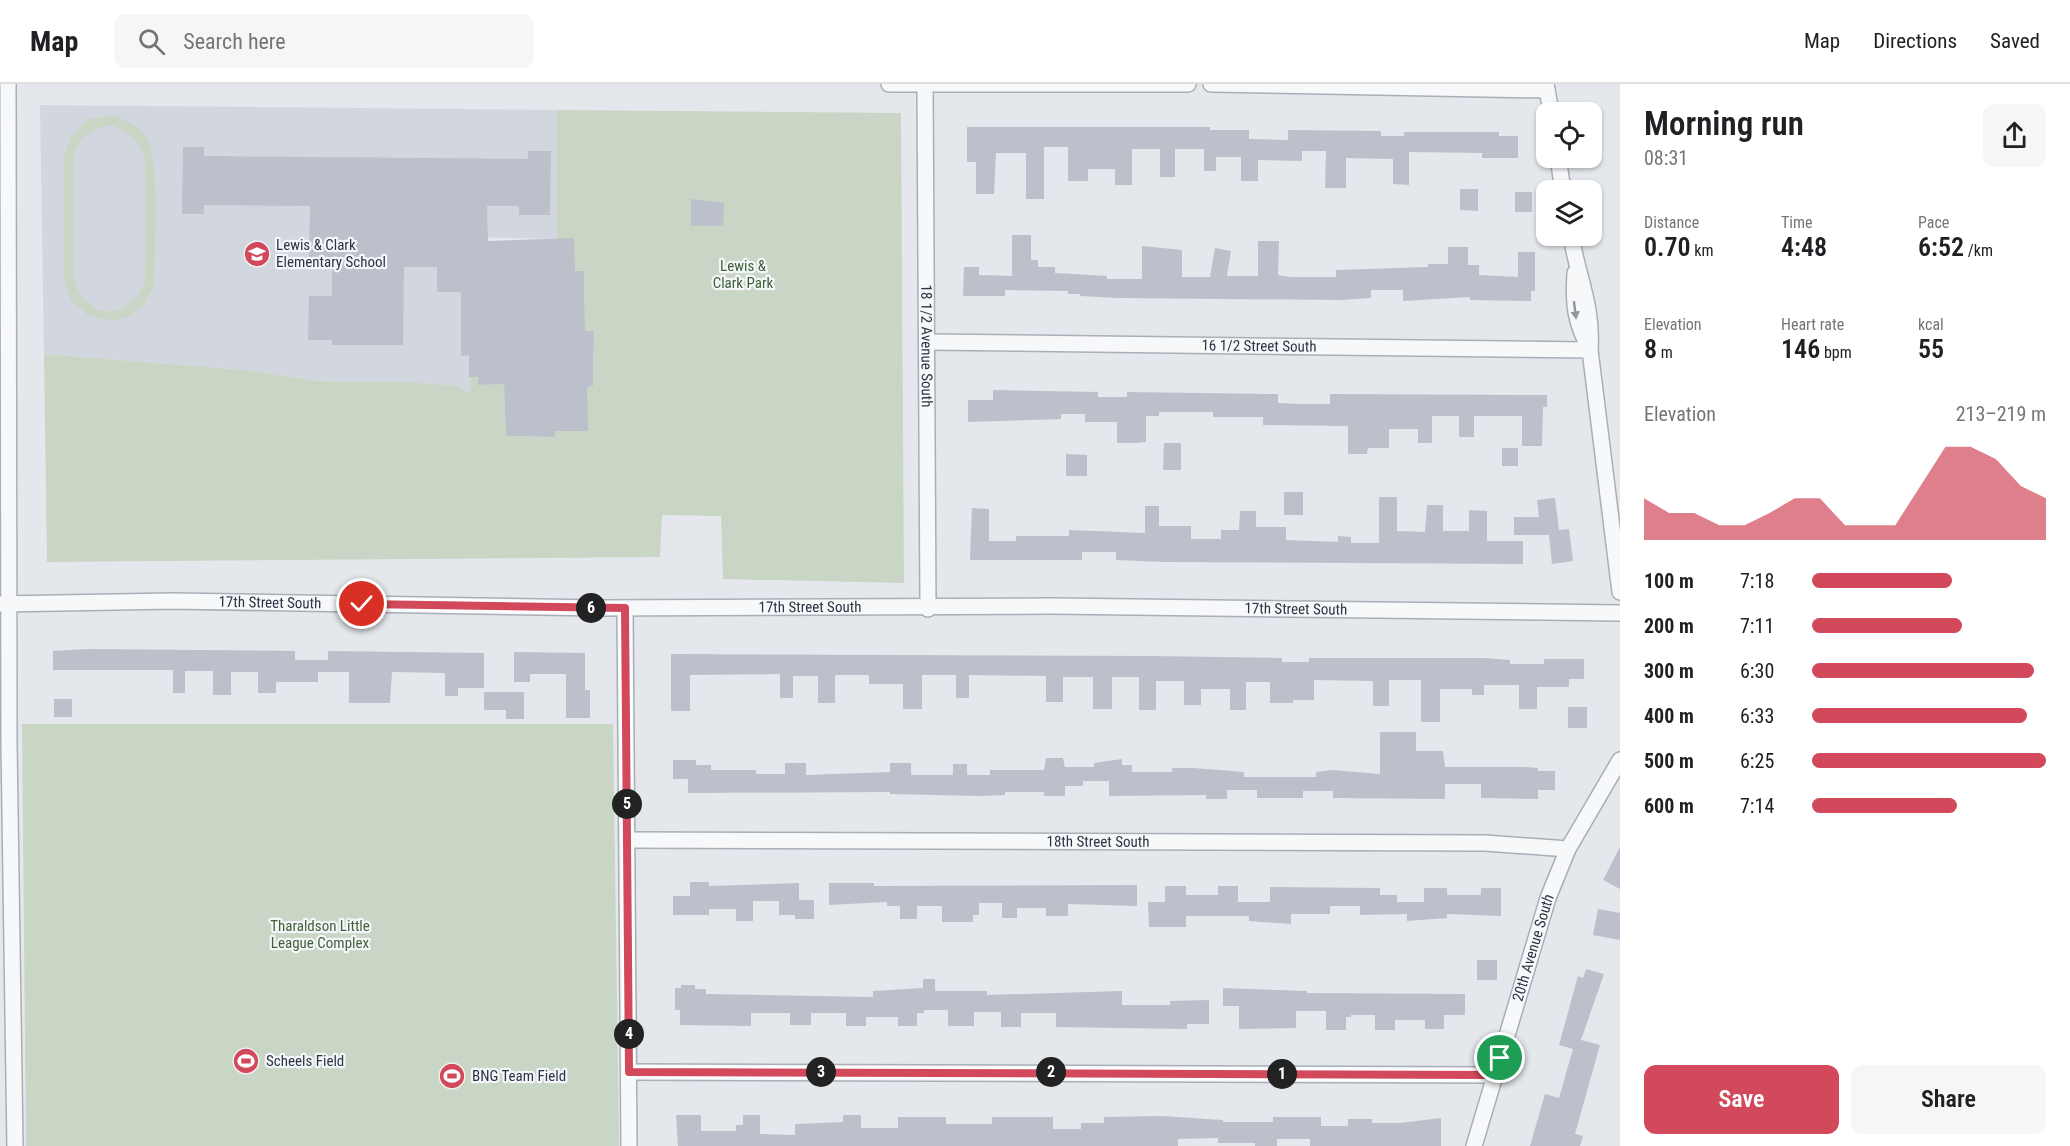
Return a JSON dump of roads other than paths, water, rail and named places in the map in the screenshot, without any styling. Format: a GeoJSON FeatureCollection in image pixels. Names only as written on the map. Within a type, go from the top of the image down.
{"type":"FeatureCollection","features":[{"type":"Feature","properties":{"kind":"street"},"geometry":{"type":"LineString","coordinates":[[8,84],[4,340],[4,604],[15,1146]]}},
{"type":"Feature","properties":{"kind":"street"},"geometry":{"type":"LineString","coordinates":[[889,84],[1188,84]]}},
{"type":"Feature","properties":{"kind":"street","name":"18 1/2 Avenue South"},"geometry":{"type":"LineString","coordinates":[[925,84],[928,609]]}},
{"type":"Feature","properties":{"kind":"street"},"geometry":{"type":"LineString","coordinates":[[1212,84],[1546,87],[1549,102]]}},
{"type":"Feature","properties":{"kind":"street"},"geometry":{"type":"LineString","coordinates":[[1572,246],[1576,266],[1574,296],[1577,327],[1590,350],[1620,592]]}},
{"type":"Feature","properties":{"kind":"street","name":"16 1/2 Street South"},"geometry":{"type":"LineString","coordinates":[[927,342],[1590,350]]}},
{"type":"Feature","properties":{"kind":"street","name":"17th Street South"},"geometry":{"type":"LineString","coordinates":[[4,604],[172,602],[625,608],[928,609],[1053,606],[1620,613]]}},
{"type":"Feature","properties":{"kind":"street"},"geometry":{"type":"LineString","coordinates":[[625,608],[629,1146]]}},
{"type":"Feature","properties":{"kind":"street","name":"20th Avenue South"},"geometry":{"type":"LineString","coordinates":[[1474,1146],[1548,898],[1568,849],[1620,760]]}},
{"type":"Feature","properties":{"kind":"street","name":"18th Street South"},"geometry":{"type":"LineString","coordinates":[[627,840],[1461,843],[1568,849]]}},
{"type":"Feature","properties":{"kind":"street"},"geometry":{"type":"LineString","coordinates":[[629,1072],[1494,1075]]}},
{"type":"Feature","properties":{"kind":"place","name":"Lewis & Clark Elementary School"},"geometry":{"type":"Point","coordinates":[257,254]}},
{"type":"Feature","properties":{"kind":"place","name":"Scheels Field"},"geometry":{"type":"Point","coordinates":[246,1061]}},
{"type":"Feature","properties":{"kind":"place","name":"BNG Team Field"},"geometry":{"type":"Point","coordinates":[452,1076]}},
{"type":"Feature","properties":{"kind":"park label","name":"Lewis & Clark Park"},"geometry":{"type":"Point","coordinates":[743,274]}},
{"type":"Feature","properties":{"kind":"park label","name":"Tharaldson Little League Complex"},"geometry":{"type":"Point","coordinates":[320,934]}}]}
